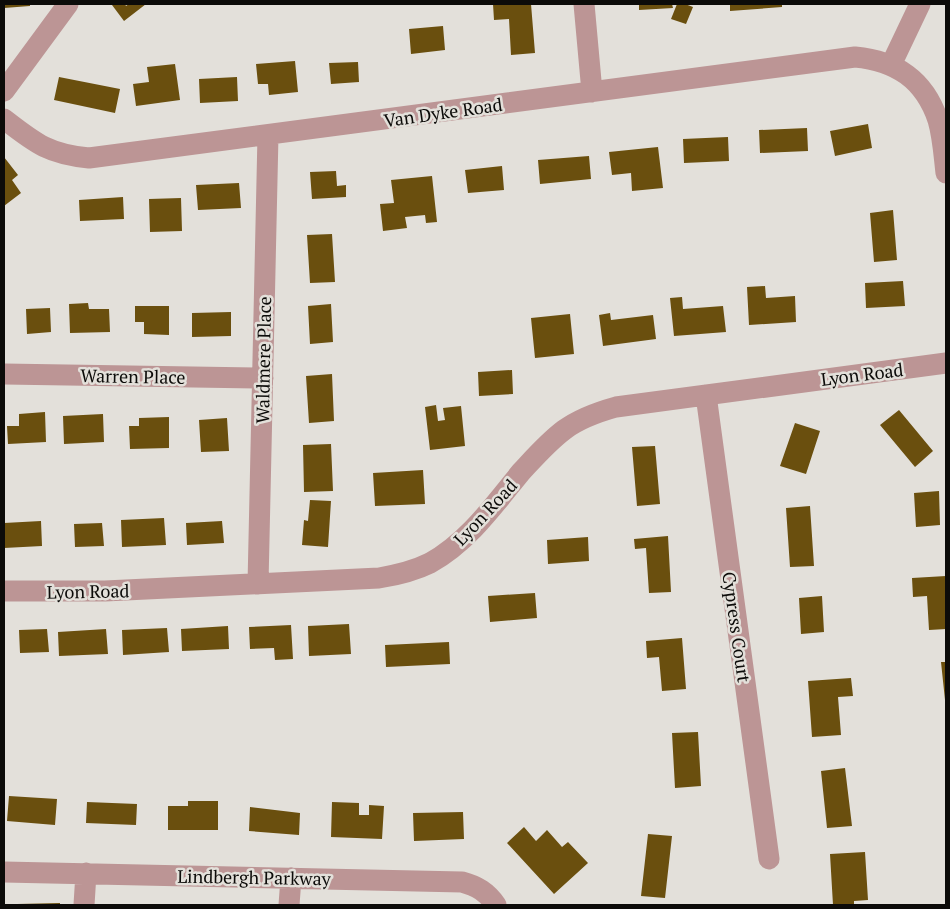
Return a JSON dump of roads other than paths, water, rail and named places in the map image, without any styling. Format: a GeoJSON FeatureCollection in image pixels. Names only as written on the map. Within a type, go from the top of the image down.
{"type":"FeatureCollection","features":[{"type":"Feature","properties":{"kind":"street"},"geometry":{"type":"LineString","coordinates":[[4,91],[68,4]]}},
{"type":"Feature","properties":{"kind":"street"},"geometry":{"type":"LineString","coordinates":[[584,4],[592,92]]}},
{"type":"Feature","properties":{"kind":"street"},"geometry":{"type":"LineString","coordinates":[[891,65],[920,4]]}},
{"type":"Feature","properties":{"kind":"street","name":"Van Dyke Road"},"geometry":{"type":"LineString","coordinates":[[4,119],[46,149],[68,156],[88,158],[855,57],[874,59],[891,65],[906,74],[920,87],[930,102],[938,121],[946,173]]}},
{"type":"Feature","properties":{"kind":"street","name":"Waldmere Place"},"geometry":{"type":"LineString","coordinates":[[258,584],[268,135]]}},
{"type":"Feature","properties":{"kind":"street","name":"Lyon Road"},"geometry":{"type":"LineString","coordinates":[[4,591],[105,591],[379,578],[404,573],[428,564],[448,552],[466,537],[544,447],[565,429],[590,415],[616,407],[946,363]]}},
{"type":"Feature","properties":{"kind":"street","name":"Warren Place"},"geometry":{"type":"LineString","coordinates":[[4,374],[263,378]]}},
{"type":"Feature","properties":{"kind":"street","name":"Cypress Court"},"geometry":{"type":"LineString","coordinates":[[706,394],[769,859]]}},
{"type":"Feature","properties":{"kind":"street","name":"Lindbergh Parkway"},"geometry":{"type":"LineString","coordinates":[[4,872],[462,882],[475,886],[487,893],[496,905]]}},
{"type":"Feature","properties":{"kind":"street"},"geometry":{"type":"LineString","coordinates":[[84,905],[86,873]]}},
{"type":"Feature","properties":{"kind":"street"},"geometry":{"type":"LineString","coordinates":[[289,905],[291,878]]}}]}
